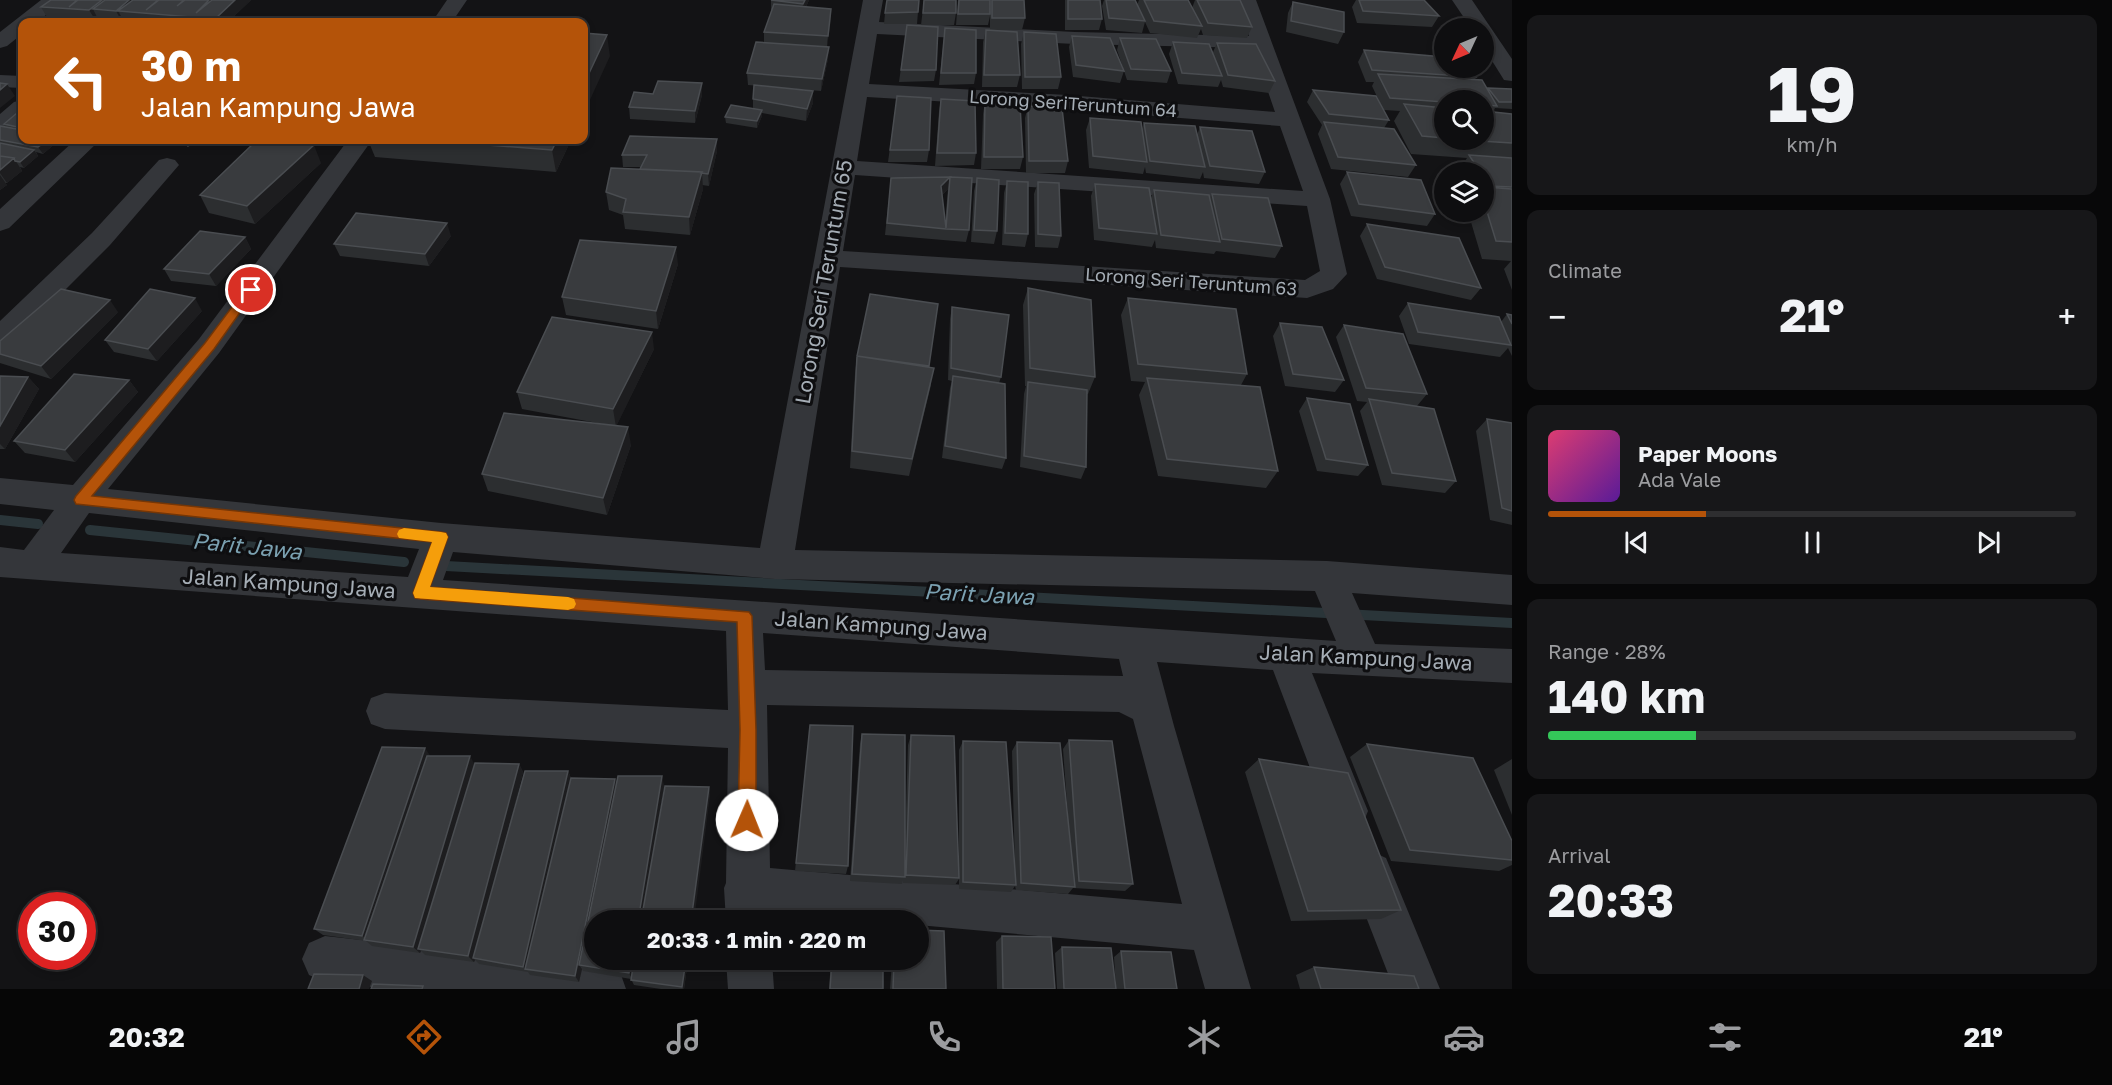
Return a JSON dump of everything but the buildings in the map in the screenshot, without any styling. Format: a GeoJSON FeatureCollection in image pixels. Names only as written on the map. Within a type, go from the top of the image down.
{"type":"FeatureCollection","features":[{"type":"Feature","properties":{"kind":"street"},"geometry":{"type":"LineString","coordinates":[[31,18],[53,0]]}},
{"type":"Feature","properties":{"kind":"street"},"geometry":{"type":"LineString","coordinates":[[445,18],[457,0]]}},
{"type":"Feature","properties":{"kind":"street","name":"Lorong Seri Teruntum 65"},"geometry":{"type":"LineString","coordinates":[[775,564],[873,0]]}},
{"type":"Feature","properties":{"kind":"street","name":"Lorong Seri Teruntum 63"},"geometry":{"type":"LineString","coordinates":[[827,258],[1307,289],[1323,283],[1334,274],[1318,199],[1246,0]]}},
{"type":"Feature","properties":{"kind":"street"},"geometry":{"type":"LineString","coordinates":[[1462,0],[1474,18]]}},
{"type":"Feature","properties":{"kind":"street"},"geometry":{"type":"LineString","coordinates":[[868,28],[1075,38],[1261,42]]}},
{"type":"Feature","properties":{"kind":"street"},"geometry":{"type":"LineString","coordinates":[[0,42],[18,29]]}},
{"type":"Feature","properties":{"kind":"street"},"geometry":{"type":"LineString","coordinates":[[1494,48],[1512,75]]}},
{"type":"Feature","properties":{"kind":"street"},"geometry":{"type":"LineString","coordinates":[[0,81],[18,82]]}},
{"type":"Feature","properties":{"kind":"street","name":"Lorong SeriTeruntum 64"},"geometry":{"type":"LineString","coordinates":[[857,90],[1067,102],[1289,120]]}},
{"type":"Feature","properties":{"kind":"street"},"geometry":{"type":"LineString","coordinates":[[0,126],[18,110]]}},
{"type":"Feature","properties":{"kind":"street"},"geometry":{"type":"LineString","coordinates":[[0,223],[84,144]]}},
{"type":"Feature","properties":{"kind":"street"},"geometry":{"type":"LineString","coordinates":[[16,564],[80,500],[209,346],[357,144]]}},
{"type":"Feature","properties":{"kind":"street"},"geometry":{"type":"LineString","coordinates":[[0,338],[101,239],[167,165]]}},
{"type":"Feature","properties":{"kind":"street"},"geometry":{"type":"LineString","coordinates":[[843,168],[1318,199]]}},
{"type":"Feature","properties":{"kind":"street"},"geometry":{"type":"LineString","coordinates":[[0,491],[441,537],[775,564],[1327,576],[1512,590]]}},
{"type":"Feature","properties":{"kind":"street"},"geometry":{"type":"LineString","coordinates":[[420,593],[441,537]]}},
{"type":"Feature","properties":{"kind":"street","name":"Jalan Kampung Jawa"},"geometry":{"type":"LineString","coordinates":[[16,564],[1284,654],[1356,645],[1512,666]]}},
{"type":"Feature","properties":{"kind":"street"},"geometry":{"type":"LineString","coordinates":[[1327,576],[1356,645]]}},
{"type":"Feature","properties":{"kind":"street"},"geometry":{"type":"LineString","coordinates":[[744,616],[748,730],[747,905],[1212,929]]}},
{"type":"Feature","properties":{"kind":"street"},"geometry":{"type":"LineString","coordinates":[[1134,644],[1228,989]]}},
{"type":"Feature","properties":{"kind":"street"},"geometry":{"type":"LineString","coordinates":[[1284,654],[1417,989]]}},
{"type":"Feature","properties":{"kind":"street"},"geometry":{"type":"LineString","coordinates":[[747,687],[1123,694],[1150,709]]}},
{"type":"Feature","properties":{"kind":"street"},"geometry":{"type":"LineString","coordinates":[[385,711],[748,730]]}},
{"type":"Feature","properties":{"kind":"street"},"geometry":{"type":"LineString","coordinates":[[325,959],[603,989]]}},
{"type":"Feature","properties":{"kind":"street"},"geometry":{"type":"LineString","coordinates":[[750,970],[751,989]]}},
{"type":"Feature","properties":{"kind":"waterway","name":"Parit Jawa"},"geometry":{"type":"LineString","coordinates":[[0,520],[38,524]]}},
{"type":"Feature","properties":{"kind":"waterway","name":"Parit Jawa"},"geometry":{"type":"LineString","coordinates":[[90,530],[404,562]]}},
{"type":"Feature","properties":{"kind":"waterway","name":"Parit Jawa"},"geometry":{"type":"LineString","coordinates":[[446,566],[1512,623]]}},
{"type":"Feature","properties":{"kind":"slow traffic"},"geometry":{"type":"LineString","coordinates":[[404,534],[441,537],[420,593],[568,604]]}},
{"type":"Feature","properties":{"kind":"route"},"geometry":{"type":"LineString","coordinates":[[251,290],[209,346],[80,500],[441,537],[420,593],[744,616],[748,730],[747,820]]}}]}
